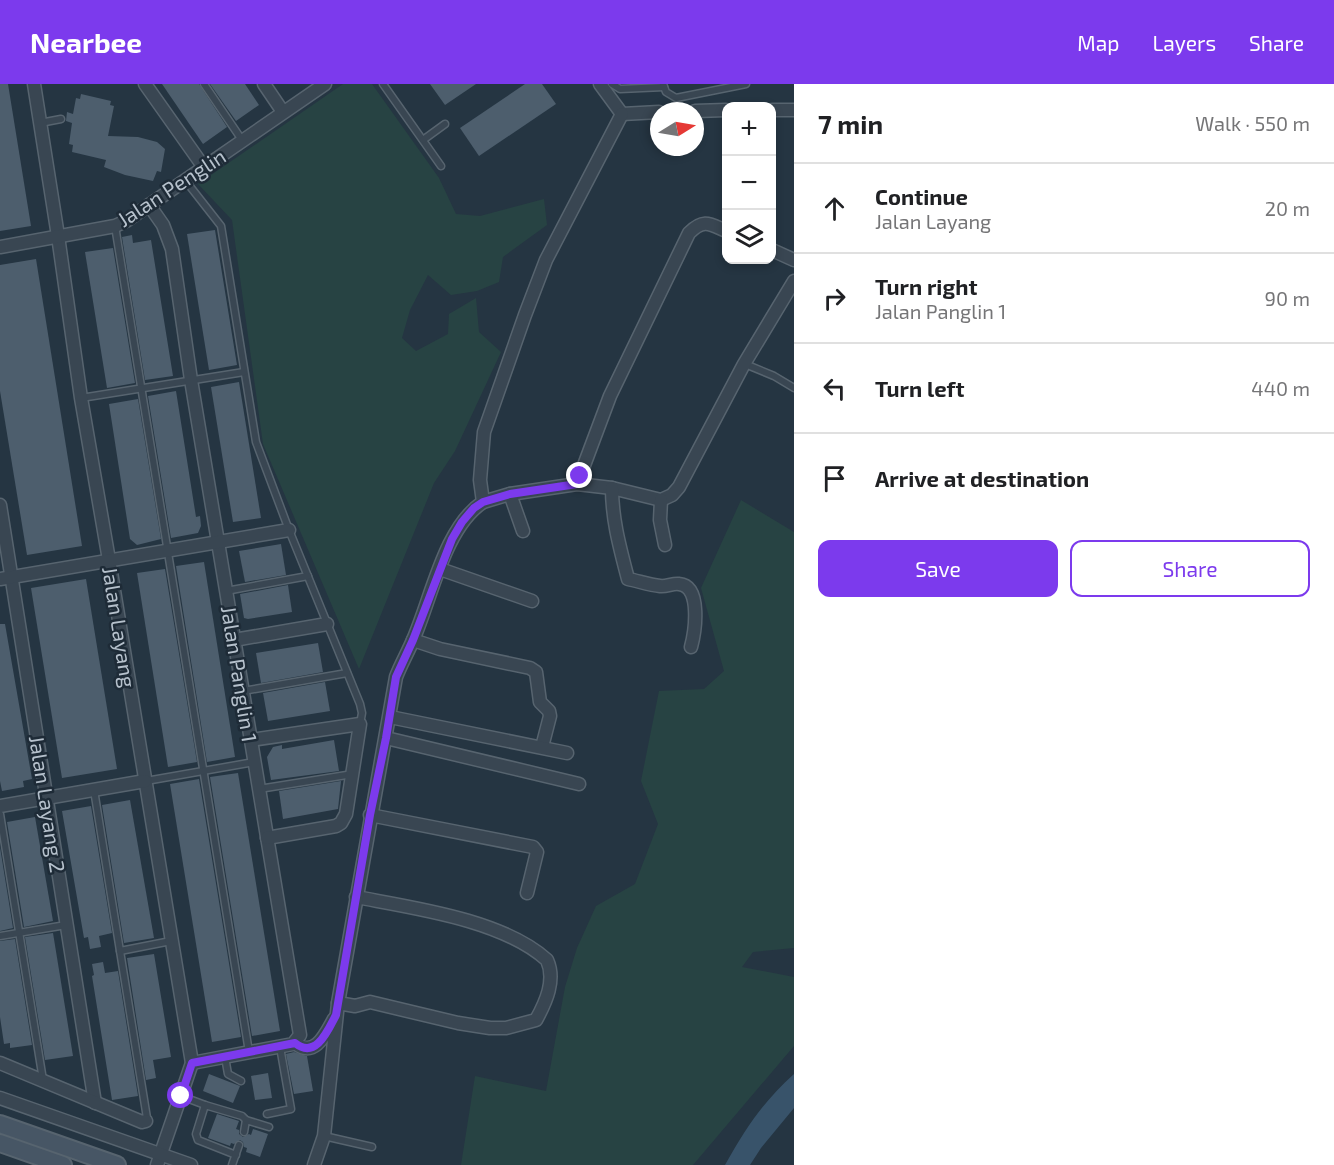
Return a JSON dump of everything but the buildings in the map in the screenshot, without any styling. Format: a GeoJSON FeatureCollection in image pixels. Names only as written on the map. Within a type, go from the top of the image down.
{"type":"FeatureCollection","features":[{"type":"Feature","properties":{"kind":"main road"},"geometry":{"type":"LineString","coordinates":[[0,1124],[117,1165]]}},
{"type":"Feature","properties":{"kind":"main road"},"geometry":{"type":"LineString","coordinates":[[0,1143],[63,1165]]}},
{"type":"Feature","properties":{"kind":"street","name":"Jalan Layang"},"geometry":{"type":"LineString","coordinates":[[34,84],[81,398],[192,1063],[159,1160]]}},
{"type":"Feature","properties":{"kind":"street"},"geometry":{"type":"LineString","coordinates":[[145,84],[203,166]]}},
{"type":"Feature","properties":{"kind":"street"},"geometry":{"type":"LineString","coordinates":[[264,84],[283,112]]}},
{"type":"Feature","properties":{"kind":"street","name":"Jalan Penglin"},"geometry":{"type":"LineString","coordinates":[[0,247],[115,226],[149,205],[323,84]]}},
{"type":"Feature","properties":{"kind":"street"},"geometry":{"type":"LineString","coordinates":[[600,84],[622,114]]}},
{"type":"Feature","properties":{"kind":"street"},"geometry":{"type":"LineString","coordinates":[[704,111],[722,110]]}},
{"type":"Feature","properties":{"kind":"street"},"geometry":{"type":"LineString","coordinates":[[776,110],[794,110]]}},
{"type":"Feature","properties":{"kind":"street"},"geometry":{"type":"LineString","coordinates":[[622,114],[650,112]]}},
{"type":"Feature","properties":{"kind":"street"},"geometry":{"type":"LineString","coordinates":[[483,502],[480,480],[484,432],[525,315],[546,260],[622,114]]}},
{"type":"Feature","properties":{"kind":"street","name":"Jalan Panglin 1"},"geometry":{"type":"LineString","coordinates":[[149,205],[163,225],[172,249],[191,380],[300,1035],[295,1043]]}},
{"type":"Feature","properties":{"kind":"street"},"geometry":{"type":"LineString","coordinates":[[577,484],[610,396],[689,233],[697,225],[707,223],[722,229]]}},
{"type":"Feature","properties":{"kind":"street"},"geometry":{"type":"LineString","coordinates":[[776,252],[794,260]]}},
{"type":"Feature","properties":{"kind":"street"},"geometry":{"type":"LineString","coordinates":[[314,1165],[324,1136],[337,1009],[396,677],[456,531],[474,508],[483,502],[510,494],[577,484],[612,488],[661,500],[672,495],[679,487],[744,364],[792,288]]}},
{"type":"Feature","properties":{"kind":"street"},"geometry":{"type":"LineString","coordinates":[[612,488],[616,536],[628,579],[661,586],[677,583],[684,585],[691,594],[695,608],[696,619],[691,647]]}},
{"type":"Feature","properties":{"kind":"street"},"geometry":{"type":"LineString","coordinates":[[510,494],[523,531]]}},
{"type":"Feature","properties":{"kind":"street"},"geometry":{"type":"LineString","coordinates":[[661,500],[660,520],[665,545]]}},
{"type":"Feature","properties":{"kind":"street","name":"Jalan Layang 2"},"geometry":{"type":"LineString","coordinates":[[0,505],[5,578],[48,798],[95,1103]]}},
{"type":"Feature","properties":{"kind":"street"},"geometry":{"type":"LineString","coordinates":[[5,578],[289,530]]}},
{"type":"Feature","properties":{"kind":"street"},"geometry":{"type":"LineString","coordinates":[[440,569],[532,600]]}},
{"type":"Feature","properties":{"kind":"street"},"geometry":{"type":"LineString","coordinates":[[234,640],[327,624]]}},
{"type":"Feature","properties":{"kind":"street"},"geometry":{"type":"LineString","coordinates":[[413,640],[440,649],[530,668],[536,672],[540,702],[549,711],[550,716],[542,747]]}},
{"type":"Feature","properties":{"kind":"street"},"geometry":{"type":"LineString","coordinates":[[390,717],[567,753]]}},
{"type":"Feature","properties":{"kind":"street"},"geometry":{"type":"LineString","coordinates":[[251,740],[360,724],[346,814],[341,823],[336,826],[267,837]]}},
{"type":"Feature","properties":{"kind":"street"},"geometry":{"type":"LineString","coordinates":[[386,738],[579,784]]}},
{"type":"Feature","properties":{"kind":"street"},"geometry":{"type":"LineString","coordinates":[[0,806],[145,781]]}},
{"type":"Feature","properties":{"kind":"street"},"geometry":{"type":"LineString","coordinates":[[370,815],[533,846],[537,852],[537,858],[527,893]]}},
{"type":"Feature","properties":{"kind":"street"},"geometry":{"type":"LineString","coordinates":[[337,1009],[370,1002],[458,1023],[506,1028],[536,1020],[549,992],[551,977],[547,960],[522,943],[470,921],[356,897]]}},
{"type":"Feature","properties":{"kind":"street"},"geometry":{"type":"LineString","coordinates":[[192,1063],[295,1043],[304,1048],[317,1045],[337,1009]]}},
{"type":"Feature","properties":{"kind":"street"},"geometry":{"type":"LineString","coordinates":[[0,1064],[146,1122]]}},
{"type":"Feature","properties":{"kind":"street"},"geometry":{"type":"LineString","coordinates":[[0,1098],[159,1160],[190,1165]]}},
{"type":"Feature","properties":{"kind":"lane"},"geometry":{"type":"LineString","coordinates":[[204,84],[242,140]]}},
{"type":"Feature","properties":{"kind":"lane"},"geometry":{"type":"LineString","coordinates":[[383,84],[441,166]]}},
{"type":"Feature","properties":{"kind":"lane"},"geometry":{"type":"LineString","coordinates":[[612,84],[620,89],[664,85],[666,92],[676,98],[743,84]]}},
{"type":"Feature","properties":{"kind":"lane"},"geometry":{"type":"LineString","coordinates":[[40,123],[61,119]]}},
{"type":"Feature","properties":{"kind":"lane"},"geometry":{"type":"LineString","coordinates":[[423,140],[445,124]]}},
{"type":"Feature","properties":{"kind":"lane"},"geometry":{"type":"LineString","coordinates":[[185,180],[221,226],[256,442],[360,704],[362,713],[360,724]]}},
{"type":"Feature","properties":{"kind":"lane"},"geometry":{"type":"LineString","coordinates":[[115,226],[249,1053]]}},
{"type":"Feature","properties":{"kind":"lane"},"geometry":{"type":"LineString","coordinates":[[744,364],[794,387]]}},
{"type":"Feature","properties":{"kind":"lane"},"geometry":{"type":"LineString","coordinates":[[81,398],[244,372]]}},
{"type":"Feature","properties":{"kind":"lane"},"geometry":{"type":"LineString","coordinates":[[226,591],[308,576]]}},
{"type":"Feature","properties":{"kind":"lane"},"geometry":{"type":"LineString","coordinates":[[243,691],[347,673]]}},
{"type":"Feature","properties":{"kind":"lane"},"geometry":{"type":"LineString","coordinates":[[145,781],[254,762]]}},
{"type":"Feature","properties":{"kind":"lane"},"geometry":{"type":"LineString","coordinates":[[259,789],[353,774]]}},
{"type":"Feature","properties":{"kind":"lane"},"geometry":{"type":"LineString","coordinates":[[94,790],[146,1122]]}},
{"type":"Feature","properties":{"kind":"lane"},"geometry":{"type":"LineString","coordinates":[[0,814],[43,1082]]}},
{"type":"Feature","properties":{"kind":"lane"},"geometry":{"type":"LineString","coordinates":[[0,936],[67,925]]}},
{"type":"Feature","properties":{"kind":"lane"},"geometry":{"type":"LineString","coordinates":[[120,951],[172,941]]}},
{"type":"Feature","properties":{"kind":"lane"},"geometry":{"type":"LineString","coordinates":[[267,1114],[291,1109],[280,1047]]}},
{"type":"Feature","properties":{"kind":"lane"},"geometry":{"type":"LineString","coordinates":[[225,1056],[228,1074],[241,1081]]}},
{"type":"Feature","properties":{"kind":"lane"},"geometry":{"type":"LineString","coordinates":[[181,1096],[268,1127]]}},
{"type":"Feature","properties":{"kind":"lane"},"geometry":{"type":"LineString","coordinates":[[205,1105],[196,1134],[198,1140],[236,1155]]}},
{"type":"Feature","properties":{"kind":"lane"},"geometry":{"type":"LineString","coordinates":[[244,1132],[246,1120]]}},
{"type":"Feature","properties":{"kind":"lane"},"geometry":{"type":"LineString","coordinates":[[324,1136],[372,1147]]}},
{"type":"Feature","properties":{"kind":"lane"},"geometry":{"type":"LineString","coordinates":[[232,1165],[239,1145]]}},
{"type":"Feature","properties":{"kind":"green space"},"geometry":{"type":"Polygon","coordinates":[[[343,84],[372,84],[439,178],[456,214],[480,216],[544,199],[547,225],[503,257],[499,282],[477,291],[451,295],[428,275],[410,310],[402,338],[416,351],[448,334],[449,314],[476,298],[479,332],[501,352],[455,451],[434,483],[359,669],[263,444],[232,220],[198,184],[343,84]]]}},
{"type":"Feature","properties":{"kind":"green space"},"geometry":{"type":"Polygon","coordinates":[[[741,500],[794,532],[794,948],[753,952],[742,967],[794,977],[794,1046],[693,1165],[461,1165],[475,1076],[546,1091],[565,987],[577,948],[596,906],[635,884],[658,824],[641,781],[659,691],[704,689],[724,671],[701,588],[741,500]]]}},
{"type":"Feature","properties":{"kind":"water"},"geometry":{"type":"Polygon","coordinates":[[[794,1074],[794,1108],[750,1165],[725,1165],[755,1116],[794,1074]]]}},
{"type":"Feature","properties":{"kind":"route"},"geometry":{"type":"LineString","coordinates":[[181,1096],[192,1063],[295,1043],[301,1048],[309,1048],[320,1042],[336,1015],[396,677],[413,640],[452,539],[462,522],[474,508],[483,502],[510,494],[577,484],[580,476]]}}]}
